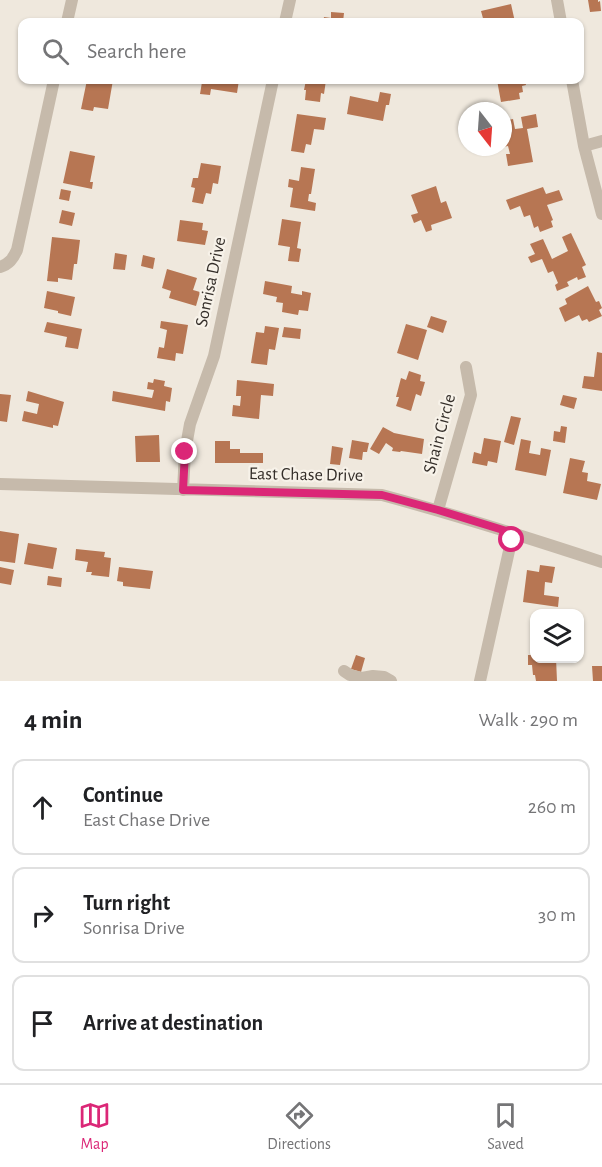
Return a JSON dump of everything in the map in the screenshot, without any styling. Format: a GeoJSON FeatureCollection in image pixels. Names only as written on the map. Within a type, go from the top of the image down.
{"type":"FeatureCollection","features":[{"type":"Feature","properties":{"kind":"street"},"geometry":{"type":"LineString","coordinates":[[68,18],[72,0]]}},
{"type":"Feature","properties":{"kind":"street"},"geometry":{"type":"LineString","coordinates":[[286,18],[290,0]]}},
{"type":"Feature","properties":{"kind":"street"},"geometry":{"type":"LineString","coordinates":[[557,0],[560,18]]}},
{"type":"Feature","properties":{"kind":"street"},"geometry":{"type":"LineString","coordinates":[[3,266],[12,259],[17,250],[53,84]]}},
{"type":"Feature","properties":{"kind":"street","name":"Sonrisa Drive"},"geometry":{"type":"LineString","coordinates":[[183,490],[185,452],[190,424],[214,356],[272,84]]}},
{"type":"Feature","properties":{"kind":"street"},"geometry":{"type":"LineString","coordinates":[[573,84],[584,146],[602,214]]}},
{"type":"Feature","properties":{"kind":"street"},"geometry":{"type":"LineString","coordinates":[[584,146],[602,141]]}},
{"type":"Feature","properties":{"kind":"street","name":"Shain Circle"},"geometry":{"type":"LineString","coordinates":[[438,510],[471,395],[466,367]]}},
{"type":"Feature","properties":{"kind":"street","name":"East Chase Drive"},"geometry":{"type":"LineString","coordinates":[[0,484],[382,495],[438,510],[602,562]]}},
{"type":"Feature","properties":{"kind":"street"},"geometry":{"type":"LineString","coordinates":[[480,681],[513,533]]}},
{"type":"Feature","properties":{"kind":"street"},"geometry":{"type":"LineString","coordinates":[[344,670],[350,675],[362,678],[384,677],[391,681]]}},
{"type":"Feature","properties":{"kind":"building"},"geometry":{"type":"Polygon","coordinates":[[[588,0],[600,1],[601,11],[590,12],[588,0]]]}},
{"type":"Feature","properties":{"kind":"building"},"geometry":{"type":"Polygon","coordinates":[[[511,4],[514,18],[483,18],[481,11],[511,4]]]}},
{"type":"Feature","properties":{"kind":"building"},"geometry":{"type":"Polygon","coordinates":[[[331,12],[344,13],[343,18],[331,18],[331,12]]]}},
{"type":"Feature","properties":{"kind":"building"},"geometry":{"type":"Polygon","coordinates":[[[86,84],[112,84],[108,109],[94,107],[93,111],[81,109],[86,84]]]}},
{"type":"Feature","properties":{"kind":"building"},"geometry":{"type":"Polygon","coordinates":[[[202,84],[238,84],[237,93],[211,89],[210,95],[200,94],[202,84]]]}},
{"type":"Feature","properties":{"kind":"building"},"geometry":{"type":"Polygon","coordinates":[[[305,84],[325,84],[320,102],[305,100],[306,90],[304,90],[305,84]]]}},
{"type":"Feature","properties":{"kind":"building"},"geometry":{"type":"Polygon","coordinates":[[[498,84],[526,84],[522,86],[523,92],[519,93],[520,99],[501,102],[498,84]]]}},
{"type":"Feature","properties":{"kind":"building"},"geometry":{"type":"Polygon","coordinates":[[[380,92],[391,94],[383,121],[347,114],[350,96],[378,102],[380,92]]]}},
{"type":"Feature","properties":{"kind":"building"},"geometry":{"type":"Polygon","coordinates":[[[297,114],[326,118],[324,130],[314,129],[311,145],[306,144],[304,153],[291,151],[297,114]]]}},
{"type":"Feature","properties":{"kind":"building"},"geometry":{"type":"Polygon","coordinates":[[[536,114],[538,127],[527,129],[533,162],[508,166],[506,156],[512,156],[512,119],[515,129],[523,128],[521,117],[536,114]]]}},
{"type":"Feature","properties":{"kind":"building"},"geometry":{"type":"Polygon","coordinates":[[[70,151],[95,156],[90,182],[93,182],[92,189],[63,183],[70,151]]]}},
{"type":"Feature","properties":{"kind":"building"},"geometry":{"type":"Polygon","coordinates":[[[201,163],[221,166],[218,184],[213,183],[211,194],[206,193],[203,204],[192,202],[195,188],[191,187],[193,178],[198,178],[201,163]]]}},
{"type":"Feature","properties":{"kind":"building"},"geometry":{"type":"Polygon","coordinates":[[[301,167],[315,169],[308,201],[316,203],[315,211],[290,207],[293,188],[288,187],[289,179],[299,181],[301,167]]]}},
{"type":"Feature","properties":{"kind":"building"},"geometry":{"type":"Polygon","coordinates":[[[436,186],[441,203],[446,201],[452,218],[431,225],[432,230],[426,232],[421,220],[414,223],[411,215],[418,213],[411,195],[436,186]]]}},
{"type":"Feature","properties":{"kind":"building"},"geometry":{"type":"Polygon","coordinates":[[[543,187],[546,194],[559,190],[563,200],[547,205],[553,220],[551,221],[553,227],[540,232],[538,226],[534,228],[530,215],[524,217],[520,206],[510,210],[506,200],[543,187]]]}},
{"type":"Feature","properties":{"kind":"building"},"geometry":{"type":"Polygon","coordinates":[[[61,189],[71,191],[69,201],[59,199],[61,189]]]}},
{"type":"Feature","properties":{"kind":"building"},"geometry":{"type":"Polygon","coordinates":[[[62,210],[75,213],[72,226],[59,223],[62,210]]]}},
{"type":"Feature","properties":{"kind":"building"},"geometry":{"type":"Polygon","coordinates":[[[282,219],[301,222],[297,248],[301,249],[299,262],[288,261],[290,247],[278,245],[282,219]]]}},
{"type":"Feature","properties":{"kind":"building"},"geometry":{"type":"Polygon","coordinates":[[[180,220],[203,223],[202,230],[208,231],[205,245],[177,241],[180,220]]]}},
{"type":"Feature","properties":{"kind":"building"},"geometry":{"type":"Polygon","coordinates":[[[571,233],[586,265],[582,267],[586,277],[578,280],[577,277],[567,282],[569,286],[557,291],[555,285],[558,283],[553,271],[548,273],[542,259],[531,263],[528,257],[535,254],[530,244],[543,239],[552,259],[568,251],[562,237],[571,233]]]}},
{"type":"Feature","properties":{"kind":"building"},"geometry":{"type":"Polygon","coordinates":[[[52,237],[80,240],[72,280],[58,278],[58,282],[47,281],[52,237]]]}},
{"type":"Feature","properties":{"kind":"building"},"geometry":{"type":"Polygon","coordinates":[[[115,253],[127,255],[125,270],[113,269],[115,253]]]}},
{"type":"Feature","properties":{"kind":"building"},"geometry":{"type":"Polygon","coordinates":[[[143,255],[155,258],[153,269],[141,266],[143,255]]]}},
{"type":"Feature","properties":{"kind":"building"},"geometry":{"type":"Polygon","coordinates":[[[167,269],[197,278],[193,290],[200,292],[196,306],[169,298],[171,291],[162,288],[167,269]]]}},
{"type":"Feature","properties":{"kind":"building"},"geometry":{"type":"Polygon","coordinates":[[[265,281],[292,286],[291,293],[302,295],[302,291],[311,293],[308,311],[299,310],[298,315],[282,312],[283,303],[276,302],[277,297],[263,294],[265,281]]]}},
{"type":"Feature","properties":{"kind":"building"},"geometry":{"type":"Polygon","coordinates":[[[588,286],[596,302],[599,301],[602,316],[589,322],[587,319],[582,321],[579,315],[565,322],[559,308],[567,304],[565,299],[588,286]]]}},
{"type":"Feature","properties":{"kind":"building"},"geometry":{"type":"Polygon","coordinates":[[[47,291],[75,297],[71,316],[44,308],[47,291]]]}},
{"type":"Feature","properties":{"kind":"building"},"geometry":{"type":"Polygon","coordinates":[[[431,316],[447,321],[443,333],[427,327],[431,316]]]}},
{"type":"Feature","properties":{"kind":"building"},"geometry":{"type":"Polygon","coordinates":[[[161,321],[188,325],[183,354],[176,353],[175,361],[157,358],[159,347],[164,348],[167,330],[160,328],[161,321]]]}},
{"type":"Feature","properties":{"kind":"building"},"geometry":{"type":"Polygon","coordinates":[[[47,322],[82,329],[78,349],[65,347],[67,337],[44,332],[47,322]]]}},
{"type":"Feature","properties":{"kind":"building"},"geometry":{"type":"Polygon","coordinates":[[[406,324],[427,330],[418,360],[397,353],[406,324]]]}},
{"type":"Feature","properties":{"kind":"building"},"geometry":{"type":"Polygon","coordinates":[[[265,326],[279,328],[275,350],[269,349],[267,365],[251,363],[256,332],[264,333],[265,326]]]}},
{"type":"Feature","properties":{"kind":"building"},"geometry":{"type":"Polygon","coordinates":[[[284,327],[301,329],[300,339],[282,337],[284,327]]]}},
{"type":"Feature","properties":{"kind":"building"},"geometry":{"type":"Polygon","coordinates":[[[597,352],[602,353],[602,391],[582,388],[584,376],[594,377],[597,352]]]}},
{"type":"Feature","properties":{"kind":"building"},"geometry":{"type":"Polygon","coordinates":[[[409,371],[421,375],[420,381],[425,382],[421,396],[416,394],[411,411],[396,406],[401,378],[406,380],[409,371]]]}},
{"type":"Feature","properties":{"kind":"building"},"geometry":{"type":"Polygon","coordinates":[[[154,379],[165,381],[164,386],[172,388],[170,402],[166,401],[165,411],[112,401],[113,391],[152,398],[154,390],[147,389],[148,382],[153,383],[154,379]]]}},
{"type":"Feature","properties":{"kind":"building"},"geometry":{"type":"Polygon","coordinates":[[[237,380],[274,384],[273,396],[261,395],[259,419],[232,416],[233,405],[240,406],[241,396],[236,396],[237,380]]]}},
{"type":"Feature","properties":{"kind":"building"},"geometry":{"type":"Polygon","coordinates":[[[28,391],[64,402],[58,426],[53,425],[53,428],[22,421],[24,411],[37,414],[39,404],[26,401],[28,391]]]}},
{"type":"Feature","properties":{"kind":"building"},"geometry":{"type":"Polygon","coordinates":[[[0,394],[11,395],[7,422],[0,421],[0,394]]]}},
{"type":"Feature","properties":{"kind":"building"},"geometry":{"type":"Polygon","coordinates":[[[563,395],[577,398],[574,409],[560,405],[563,395]]]}},
{"type":"Feature","properties":{"kind":"building"},"geometry":{"type":"Polygon","coordinates":[[[511,416],[521,418],[514,445],[504,442],[511,416]]]}},
{"type":"Feature","properties":{"kind":"building"},"geometry":{"type":"Polygon","coordinates":[[[561,426],[567,427],[565,443],[553,441],[554,431],[560,432],[561,426]]]}},
{"type":"Feature","properties":{"kind":"building"},"geometry":{"type":"Polygon","coordinates":[[[383,427],[394,433],[424,439],[422,454],[392,451],[393,448],[386,443],[379,454],[370,449],[383,427]]]}},
{"type":"Feature","properties":{"kind":"building"},"geometry":{"type":"Polygon","coordinates":[[[159,435],[160,462],[136,462],[135,436],[159,435]]]}},
{"type":"Feature","properties":{"kind":"building"},"geometry":{"type":"Polygon","coordinates":[[[484,438],[501,441],[497,463],[488,461],[487,466],[472,463],[474,452],[481,454],[484,438]]]}},
{"type":"Feature","properties":{"kind":"building"},"geometry":{"type":"Polygon","coordinates":[[[521,439],[531,441],[529,453],[540,455],[541,448],[551,450],[546,476],[515,470],[521,439]]]}},
{"type":"Feature","properties":{"kind":"building"},"geometry":{"type":"Polygon","coordinates":[[[352,440],[369,443],[367,452],[363,452],[362,460],[349,458],[352,440]]]}},
{"type":"Feature","properties":{"kind":"building"},"geometry":{"type":"Polygon","coordinates":[[[215,441],[230,441],[230,449],[240,449],[240,453],[263,453],[263,463],[215,463],[215,441]]]}},
{"type":"Feature","properties":{"kind":"building"},"geometry":{"type":"Polygon","coordinates":[[[332,446],[343,448],[340,465],[330,464],[332,446]]]}},
{"type":"Feature","properties":{"kind":"building"},"geometry":{"type":"Polygon","coordinates":[[[570,458],[585,461],[582,472],[588,473],[587,481],[601,484],[597,500],[563,493],[570,458]]]}},
{"type":"Feature","properties":{"kind":"building"},"geometry":{"type":"Polygon","coordinates":[[[0,531],[19,534],[15,563],[0,561],[0,531]]]}},
{"type":"Feature","properties":{"kind":"building"},"geometry":{"type":"Polygon","coordinates":[[[28,543],[57,548],[53,569],[24,564],[28,543]]]}},
{"type":"Feature","properties":{"kind":"building"},"geometry":{"type":"Polygon","coordinates":[[[76,549],[105,552],[104,557],[111,558],[109,577],[91,575],[92,572],[86,572],[88,562],[75,560],[76,549]]]}},
{"type":"Feature","properties":{"kind":"building"},"geometry":{"type":"Polygon","coordinates":[[[540,565],[555,567],[552,583],[545,582],[544,595],[559,597],[558,607],[523,602],[527,570],[539,572],[540,565]]]}},
{"type":"Feature","properties":{"kind":"building"},"geometry":{"type":"Polygon","coordinates":[[[0,567],[14,570],[11,585],[0,583],[0,567]]]}},
{"type":"Feature","properties":{"kind":"building"},"geometry":{"type":"Polygon","coordinates":[[[119,567],[153,571],[150,589],[123,586],[123,582],[117,581],[119,567]]]}},
{"type":"Feature","properties":{"kind":"building"},"geometry":{"type":"Polygon","coordinates":[[[48,576],[62,578],[61,587],[47,585],[48,576]]]}},
{"type":"Feature","properties":{"kind":"building"},"geometry":{"type":"Polygon","coordinates":[[[356,655],[365,658],[361,672],[351,669],[356,655]]]}},
{"type":"Feature","properties":{"kind":"building"},"geometry":{"type":"Polygon","coordinates":[[[528,655],[530,655],[530,663],[556,663],[557,681],[536,681],[532,665],[528,665],[528,655]]]}},
{"type":"Feature","properties":{"kind":"building"},"geometry":{"type":"Polygon","coordinates":[[[592,666],[602,666],[602,681],[593,681],[592,666]]]}},
{"type":"Feature","properties":{"kind":"route"},"geometry":{"type":"LineString","coordinates":[[185,452],[183,490],[382,495],[513,533],[512,540]]}}]}
